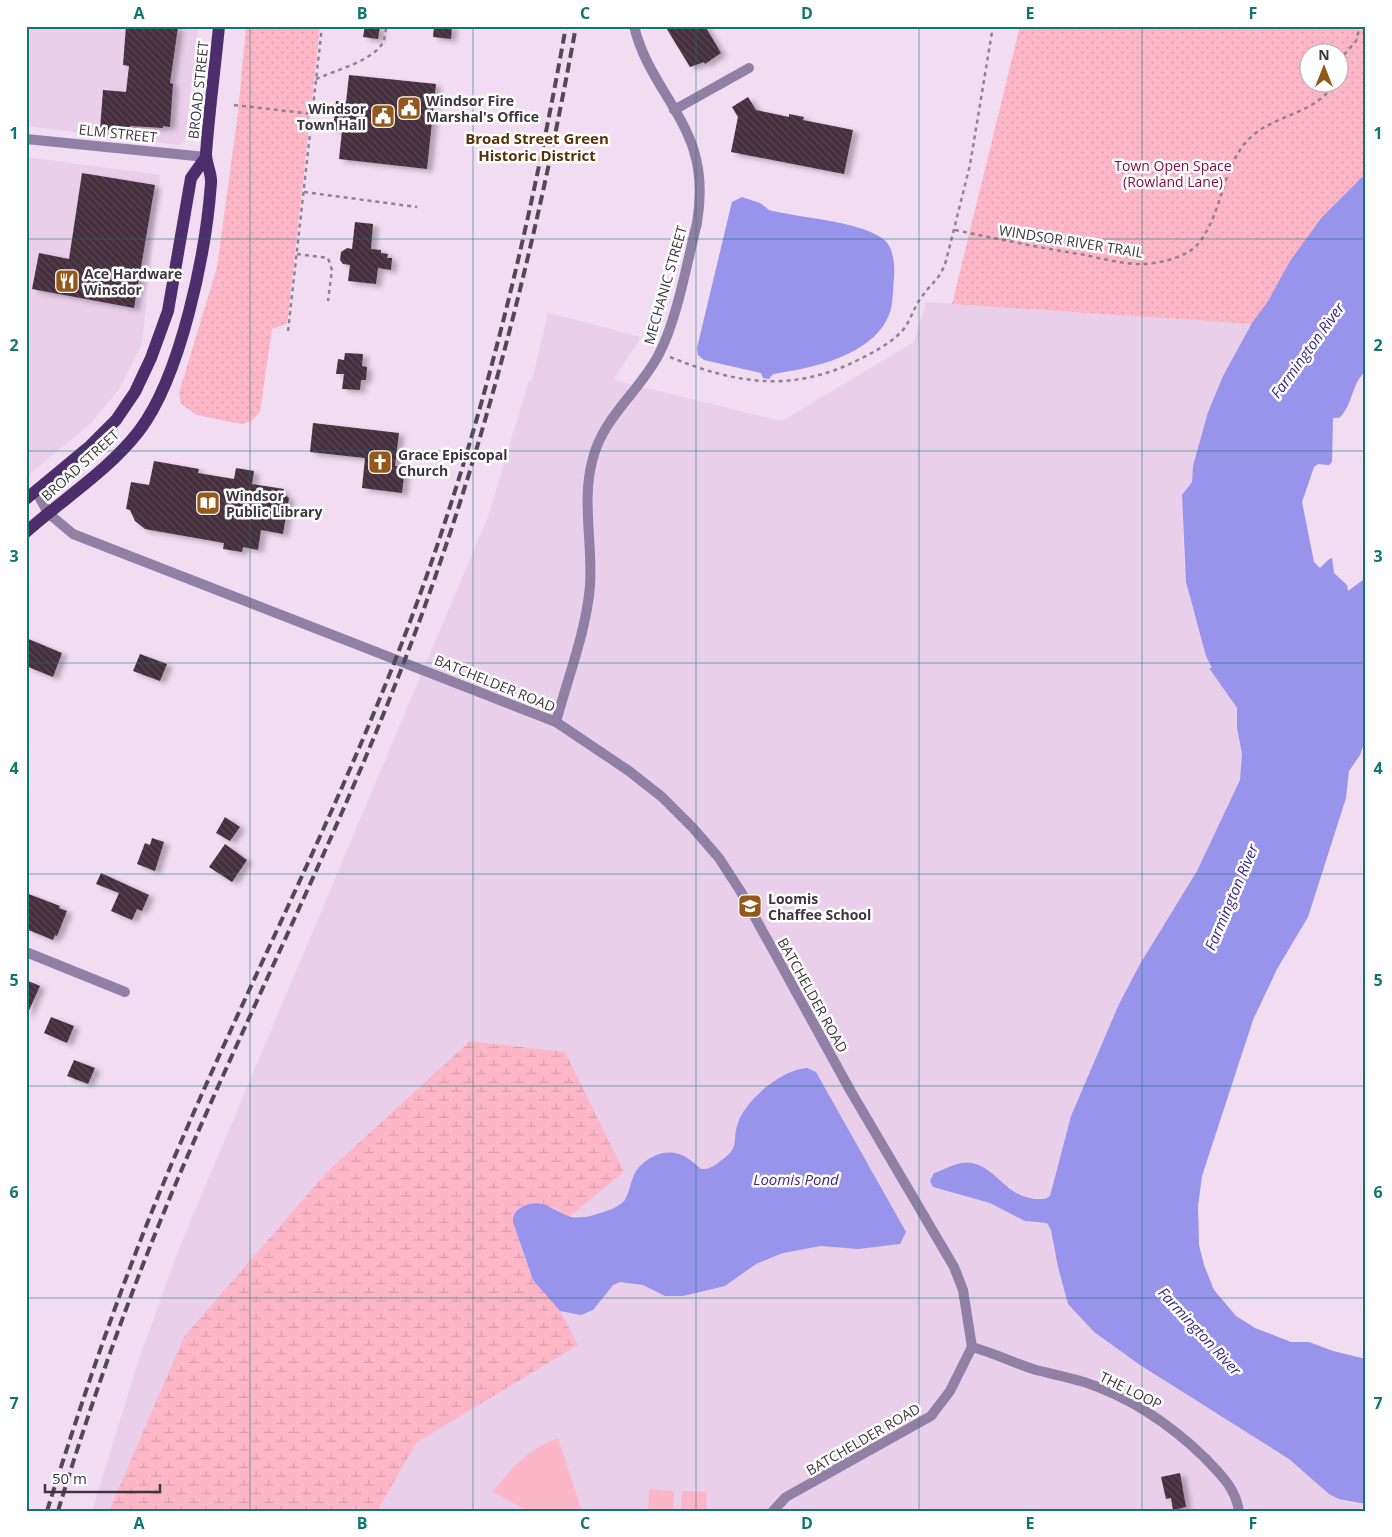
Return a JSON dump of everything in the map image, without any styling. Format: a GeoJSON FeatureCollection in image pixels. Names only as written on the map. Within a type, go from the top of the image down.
{"type":"FeatureCollection","features":[{"type":"Feature","properties":{"kind":"main road","name":"BROAD STREET"},"geometry":{"type":"LineString","coordinates":[[26,532],[117,454],[139,431],[174,363],[183,334],[199,263],[212,181],[206,157],[219,26]]}},
{"type":"Feature","properties":{"kind":"main road","name":"BROAD STREET"},"geometry":{"type":"LineString","coordinates":[[31,495],[69,464],[116,420],[135,392],[162,331],[177,264],[191,178],[206,157]]}},
{"type":"Feature","properties":{"kind":"main road"},"geometry":{"type":"LineString","coordinates":[[162,331],[183,334]]}},
{"type":"Feature","properties":{"kind":"main road"},"geometry":{"type":"LineString","coordinates":[[135,392],[156,401]]}},
{"type":"Feature","properties":{"kind":"street","name":"MECHANIC STREET"},"geometry":{"type":"LineString","coordinates":[[556,722],[588,600],[590,562],[587,494],[593,457],[609,421],[643,379],[660,353],[674,310],[700,205],[698,169],[694,150],[674,110],[646,64],[634,26]]}},
{"type":"Feature","properties":{"kind":"street"},"geometry":{"type":"LineString","coordinates":[[674,110],[749,68]]}},
{"type":"Feature","properties":{"kind":"street","name":"ELM STREET"},"geometry":{"type":"LineString","coordinates":[[26,138],[206,157]]}},
{"type":"Feature","properties":{"kind":"street","name":"BATCHELDER ROAD"},"geometry":{"type":"LineString","coordinates":[[31,495],[48,513],[73,534],[556,722],[629,771],[662,797],[694,828],[730,875],[850,1090],[954,1267],[964,1290],[972,1347],[950,1391],[931,1416],[786,1497],[773,1511]]}},
{"type":"Feature","properties":{"kind":"street"},"geometry":{"type":"LineString","coordinates":[[26,952],[125,992]]}},
{"type":"Feature","properties":{"kind":"street","name":"THE LOOP"},"geometry":{"type":"LineString","coordinates":[[972,1347],[1034,1369],[1084,1382],[1125,1399],[1158,1418],[1186,1440],[1216,1469],[1236,1494],[1239,1511]]}},
{"type":"Feature","properties":{"kind":"path"},"geometry":{"type":"LineString","coordinates":[[288,331],[322,26]]}},
{"type":"Feature","properties":{"kind":"path"},"geometry":{"type":"LineString","coordinates":[[316,79],[365,58],[376,50],[383,42],[386,26]]}},
{"type":"Feature","properties":{"kind":"path"},"geometry":{"type":"LineString","coordinates":[[660,353],[696,368],[749,381],[790,382],[833,371],[880,349],[906,326],[920,298],[942,275],[955,230],[970,165],[992,26]]}},
{"type":"Feature","properties":{"kind":"path"},"geometry":{"type":"LineString","coordinates":[[1350,48],[1356,42],[1360,26]]}},
{"type":"Feature","properties":{"kind":"path","name":"WINDSOR RIVER TRAIL"},"geometry":{"type":"LineString","coordinates":[[955,230],[1081,255],[1140,264],[1164,261],[1197,245],[1216,212],[1234,162],[1247,141],[1268,125],[1319,102],[1327,92]]}},
{"type":"Feature","properties":{"kind":"path"},"geometry":{"type":"LineString","coordinates":[[234,105],[313,114]]}},
{"type":"Feature","properties":{"kind":"path"},"geometry":{"type":"LineString","coordinates":[[304,192],[417,207]]}},
{"type":"Feature","properties":{"kind":"path"},"geometry":{"type":"LineString","coordinates":[[297,254],[328,258],[332,270],[328,301]]}},
{"type":"Feature","properties":{"kind":"shaded area"},"geometry":{"type":"Polygon","coordinates":[[[26,26],[198,26],[185,141],[179,145],[26,126],[26,26]]]}},
{"type":"Feature","properties":{"kind":"shaded area"},"geometry":{"type":"Polygon","coordinates":[[[26,157],[160,175],[142,343],[119,389],[91,423],[26,477],[26,157]]]}},
{"type":"Feature","properties":{"kind":"shaded area","name":"Loomis Chaffee School"},"geometry":{"type":"Polygon","coordinates":[[[926,302],[1252,324],[1223,376],[1208,412],[1193,466],[1192,482],[1182,495],[1184,562],[1192,607],[1212,668],[1209,668],[1237,708],[1237,728],[1242,754],[1240,780],[1197,871],[1140,964],[1119,1004],[1071,1116],[1050,1196],[1041,1199],[1020,1197],[987,1170],[965,1162],[934,1173],[934,1187],[990,1203],[1030,1222],[1047,1223],[1051,1230],[1068,1304],[1094,1332],[1140,1365],[1289,1459],[1329,1494],[1366,1504],[1366,1511],[92,1511],[140,1356],[180,1246],[489,514],[529,380],[532,380],[548,313],[641,337],[613,380],[782,421],[914,342],[926,302]]]}},
{"type":"Feature","properties":{"kind":"green space"},"geometry":{"type":"Polygon","coordinates":[[[246,26],[320,26],[288,317],[286,324],[272,329],[260,412],[252,421],[241,424],[197,415],[181,404],[179,393],[217,267],[238,113],[246,26]]]}},
{"type":"Feature","properties":{"kind":"green space","name":"Town Open Space (Rowland Lane)"},"geometry":{"type":"Polygon","coordinates":[[[1020,26],[1366,26],[1366,173],[1322,217],[1290,261],[1268,301],[1252,324],[952,304],[1020,26]]]}},
{"type":"Feature","properties":{"kind":"green space"},"geometry":{"type":"Polygon","coordinates":[[[470,1041],[565,1052],[624,1172],[569,1217],[553,1207],[516,1210],[513,1216],[521,1248],[533,1280],[560,1311],[578,1345],[417,1442],[377,1511],[109,1511],[184,1337],[326,1173],[470,1041]]]}},
{"type":"Feature","properties":{"kind":"green space"},"geometry":{"type":"Polygon","coordinates":[[[558,1438],[582,1511],[528,1511],[493,1492],[529,1453],[558,1438]]]}},
{"type":"Feature","properties":{"kind":"green space"},"geometry":{"type":"Polygon","coordinates":[[[649,1489],[674,1491],[673,1511],[648,1511],[649,1489]]]}},
{"type":"Feature","properties":{"kind":"green space"},"geometry":{"type":"Polygon","coordinates":[[[682,1491],[707,1492],[706,1511],[681,1511],[682,1491]]]}},
{"type":"Feature","properties":{"kind":"water","name":"Farmington River"},"geometry":{"type":"Polygon","coordinates":[[[1366,173],[1366,371],[1357,382],[1344,413],[1339,418],[1333,418],[1332,462],[1329,465],[1318,464],[1314,467],[1302,502],[1314,562],[1320,568],[1332,558],[1334,573],[1347,585],[1348,591],[1363,580],[1366,551],[1366,738],[1360,755],[1349,771],[1346,798],[1308,917],[1277,969],[1253,1020],[1202,1176],[1198,1206],[1199,1245],[1204,1265],[1214,1290],[1236,1316],[1255,1328],[1291,1342],[1309,1342],[1333,1351],[1366,1359],[1366,1504],[1339,1499],[1329,1494],[1289,1459],[1140,1365],[1094,1332],[1068,1304],[1051,1230],[1047,1223],[1025,1221],[990,1203],[933,1187],[930,1181],[934,1173],[967,1162],[981,1166],[1016,1193],[1025,1197],[1041,1199],[1050,1196],[1071,1116],[1119,1004],[1140,964],[1197,871],[1240,780],[1242,754],[1237,728],[1237,708],[1209,668],[1212,668],[1206,656],[1186,582],[1182,495],[1192,482],[1193,466],[1208,412],[1223,376],[1252,323],[1268,301],[1290,261],[1322,217],[1366,173]]]}},
{"type":"Feature","properties":{"kind":"water"},"geometry":{"type":"Polygon","coordinates":[[[742,197],[760,203],[769,210],[860,228],[873,233],[887,242],[894,262],[892,305],[884,325],[873,338],[842,356],[806,368],[773,374],[769,379],[763,378],[761,373],[704,360],[698,355],[697,348],[732,202],[742,197]]]}},
{"type":"Feature","properties":{"kind":"water","name":"Loomis Pond"},"geometry":{"type":"Polygon","coordinates":[[[807,1068],[816,1072],[906,1232],[900,1244],[858,1249],[821,1246],[783,1253],[756,1264],[725,1286],[683,1296],[665,1296],[643,1285],[620,1282],[613,1285],[593,1310],[581,1315],[560,1311],[533,1280],[513,1222],[516,1211],[535,1203],[574,1217],[594,1215],[609,1210],[624,1200],[637,1170],[647,1160],[659,1154],[679,1154],[688,1158],[701,1169],[712,1167],[731,1152],[739,1120],[758,1094],[788,1073],[807,1068]]]}},
{"type":"Feature","properties":{"kind":"building"},"geometry":{"type":"Polygon","coordinates":[[[126,26],[178,27],[170,83],[173,84],[170,127],[130,126],[130,132],[100,130],[103,90],[126,92],[129,66],[123,65],[126,26]]]}},
{"type":"Feature","properties":{"kind":"building"},"geometry":{"type":"Polygon","coordinates":[[[365,26],[380,26],[378,39],[363,37],[365,26]]]}},
{"type":"Feature","properties":{"kind":"building"},"geometry":{"type":"Polygon","coordinates":[[[434,26],[452,26],[451,39],[433,37],[434,26]]]}},
{"type":"Feature","properties":{"kind":"building"},"geometry":{"type":"Polygon","coordinates":[[[665,26],[705,26],[721,53],[705,64],[704,62],[690,67],[665,26]]]}},
{"type":"Feature","properties":{"kind":"building","name":"Windsor Town Hall"},"geometry":{"type":"Polygon","coordinates":[[[349,75],[436,84],[427,169],[339,159],[342,131],[333,130],[336,101],[346,102],[349,75]]]}},
{"type":"Feature","properties":{"kind":"building"},"geometry":{"type":"Polygon","coordinates":[[[748,97],[756,110],[789,117],[789,114],[804,117],[803,120],[853,130],[844,174],[731,152],[738,117],[732,107],[748,97]]]}},
{"type":"Feature","properties":{"kind":"building"},"geometry":{"type":"Polygon","coordinates":[[[82,173],[155,185],[134,308],[32,289],[39,253],[69,259],[82,173]]]}},
{"type":"Feature","properties":{"kind":"building"},"geometry":{"type":"Polygon","coordinates":[[[355,222],[373,224],[371,249],[381,250],[381,253],[388,254],[387,258],[392,258],[391,270],[378,268],[376,284],[348,281],[350,265],[343,264],[340,260],[341,252],[347,248],[352,249],[355,222]]]}},
{"type":"Feature","properties":{"kind":"building"},"geometry":{"type":"Polygon","coordinates":[[[345,353],[363,354],[362,366],[367,367],[366,380],[361,380],[360,390],[342,389],[344,374],[336,374],[338,359],[344,360],[345,353]]]}},
{"type":"Feature","properties":{"kind":"building","name":"Grace Episcopal Church"},"geometry":{"type":"Polygon","coordinates":[[[313,423],[399,433],[395,466],[405,467],[402,493],[362,488],[365,458],[310,452],[313,423]]]}},
{"type":"Feature","properties":{"kind":"building","name":"Windsor Public Library"},"geometry":{"type":"Polygon","coordinates":[[[154,461],[199,469],[198,473],[234,479],[236,468],[254,471],[252,484],[284,489],[283,493],[289,498],[283,534],[261,530],[258,550],[243,547],[242,552],[223,549],[224,543],[145,529],[135,521],[130,510],[126,509],[131,482],[149,485],[154,461]]]}},
{"type":"Feature","properties":{"kind":"building"},"geometry":{"type":"Polygon","coordinates":[[[26,638],[62,653],[53,677],[26,666],[26,638]]]}},
{"type":"Feature","properties":{"kind":"building"},"geometry":{"type":"Polygon","coordinates":[[[140,654],[167,664],[160,681],[133,671],[140,654]]]}},
{"type":"Feature","properties":{"kind":"building"},"geometry":{"type":"Polygon","coordinates":[[[225,817],[240,827],[230,841],[216,833],[225,817]]]}},
{"type":"Feature","properties":{"kind":"building"},"geometry":{"type":"Polygon","coordinates":[[[152,838],[164,842],[155,871],[137,864],[145,843],[150,845],[152,838]]]}},
{"type":"Feature","properties":{"kind":"building"},"geometry":{"type":"Polygon","coordinates":[[[225,844],[247,860],[232,882],[209,867],[225,844]]]}},
{"type":"Feature","properties":{"kind":"building"},"geometry":{"type":"Polygon","coordinates":[[[101,873],[149,895],[142,911],[137,909],[132,920],[111,911],[119,893],[96,884],[101,873]]]}},
{"type":"Feature","properties":{"kind":"building"},"geometry":{"type":"Polygon","coordinates":[[[26,893],[60,906],[59,908],[67,911],[57,936],[55,935],[53,940],[26,929],[26,893]]]}},
{"type":"Feature","properties":{"kind":"building"},"geometry":{"type":"Polygon","coordinates":[[[26,980],[40,986],[26,1017],[26,980]]]}},
{"type":"Feature","properties":{"kind":"building"},"geometry":{"type":"Polygon","coordinates":[[[51,1017],[74,1026],[67,1043],[44,1033],[51,1017]]]}},
{"type":"Feature","properties":{"kind":"building"},"geometry":{"type":"Polygon","coordinates":[[[74,1060],[95,1068],[88,1084],[67,1076],[74,1060]]]}},
{"type":"Feature","properties":{"kind":"building"},"geometry":{"type":"Polygon","coordinates":[[[1180,1473],[1186,1507],[1173,1510],[1171,1498],[1166,1499],[1161,1477],[1180,1473]]]}},
{"type":"Feature","properties":{"kind":"railway"},"geometry":{"type":"LineString","coordinates":[[47,1511],[102,1345],[147,1223],[192,1116],[313,853],[371,720],[426,577],[476,422],[497,344],[535,185],[566,26]]}},
{"type":"Feature","properties":{"kind":"railway"},"geometry":{"type":"LineString","coordinates":[[58,1511],[113,1345],[159,1223],[346,803],[399,675],[429,596],[456,516],[503,355],[543,191],[576,26]]}},
{"type":"Feature","properties":{"kind":"place","name":"Windsor Fire Marshal's Office"},"geometry":{"type":"Point","coordinates":[409,108]}},
{"type":"Feature","properties":{"kind":"place","name":"Windsor Town Hall"},"geometry":{"type":"Point","coordinates":[383,116]}},
{"type":"Feature","properties":{"kind":"place","name":"Ace Hardware Winsdor"},"geometry":{"type":"Point","coordinates":[67,281]}},
{"type":"Feature","properties":{"kind":"place","name":"Grace Episcopal Church"},"geometry":{"type":"Point","coordinates":[380,462]}},
{"type":"Feature","properties":{"kind":"place","name":"Windsor Public Library"},"geometry":{"type":"Point","coordinates":[208,503]}},
{"type":"Feature","properties":{"kind":"place","name":"Loomis Chaffee School"},"geometry":{"type":"Point","coordinates":[750,906]}},
{"type":"Feature","properties":{"kind":"district","name":"Broad Street Green Historic District"},"geometry":{"type":"Point","coordinates":[537,146]}}]}
